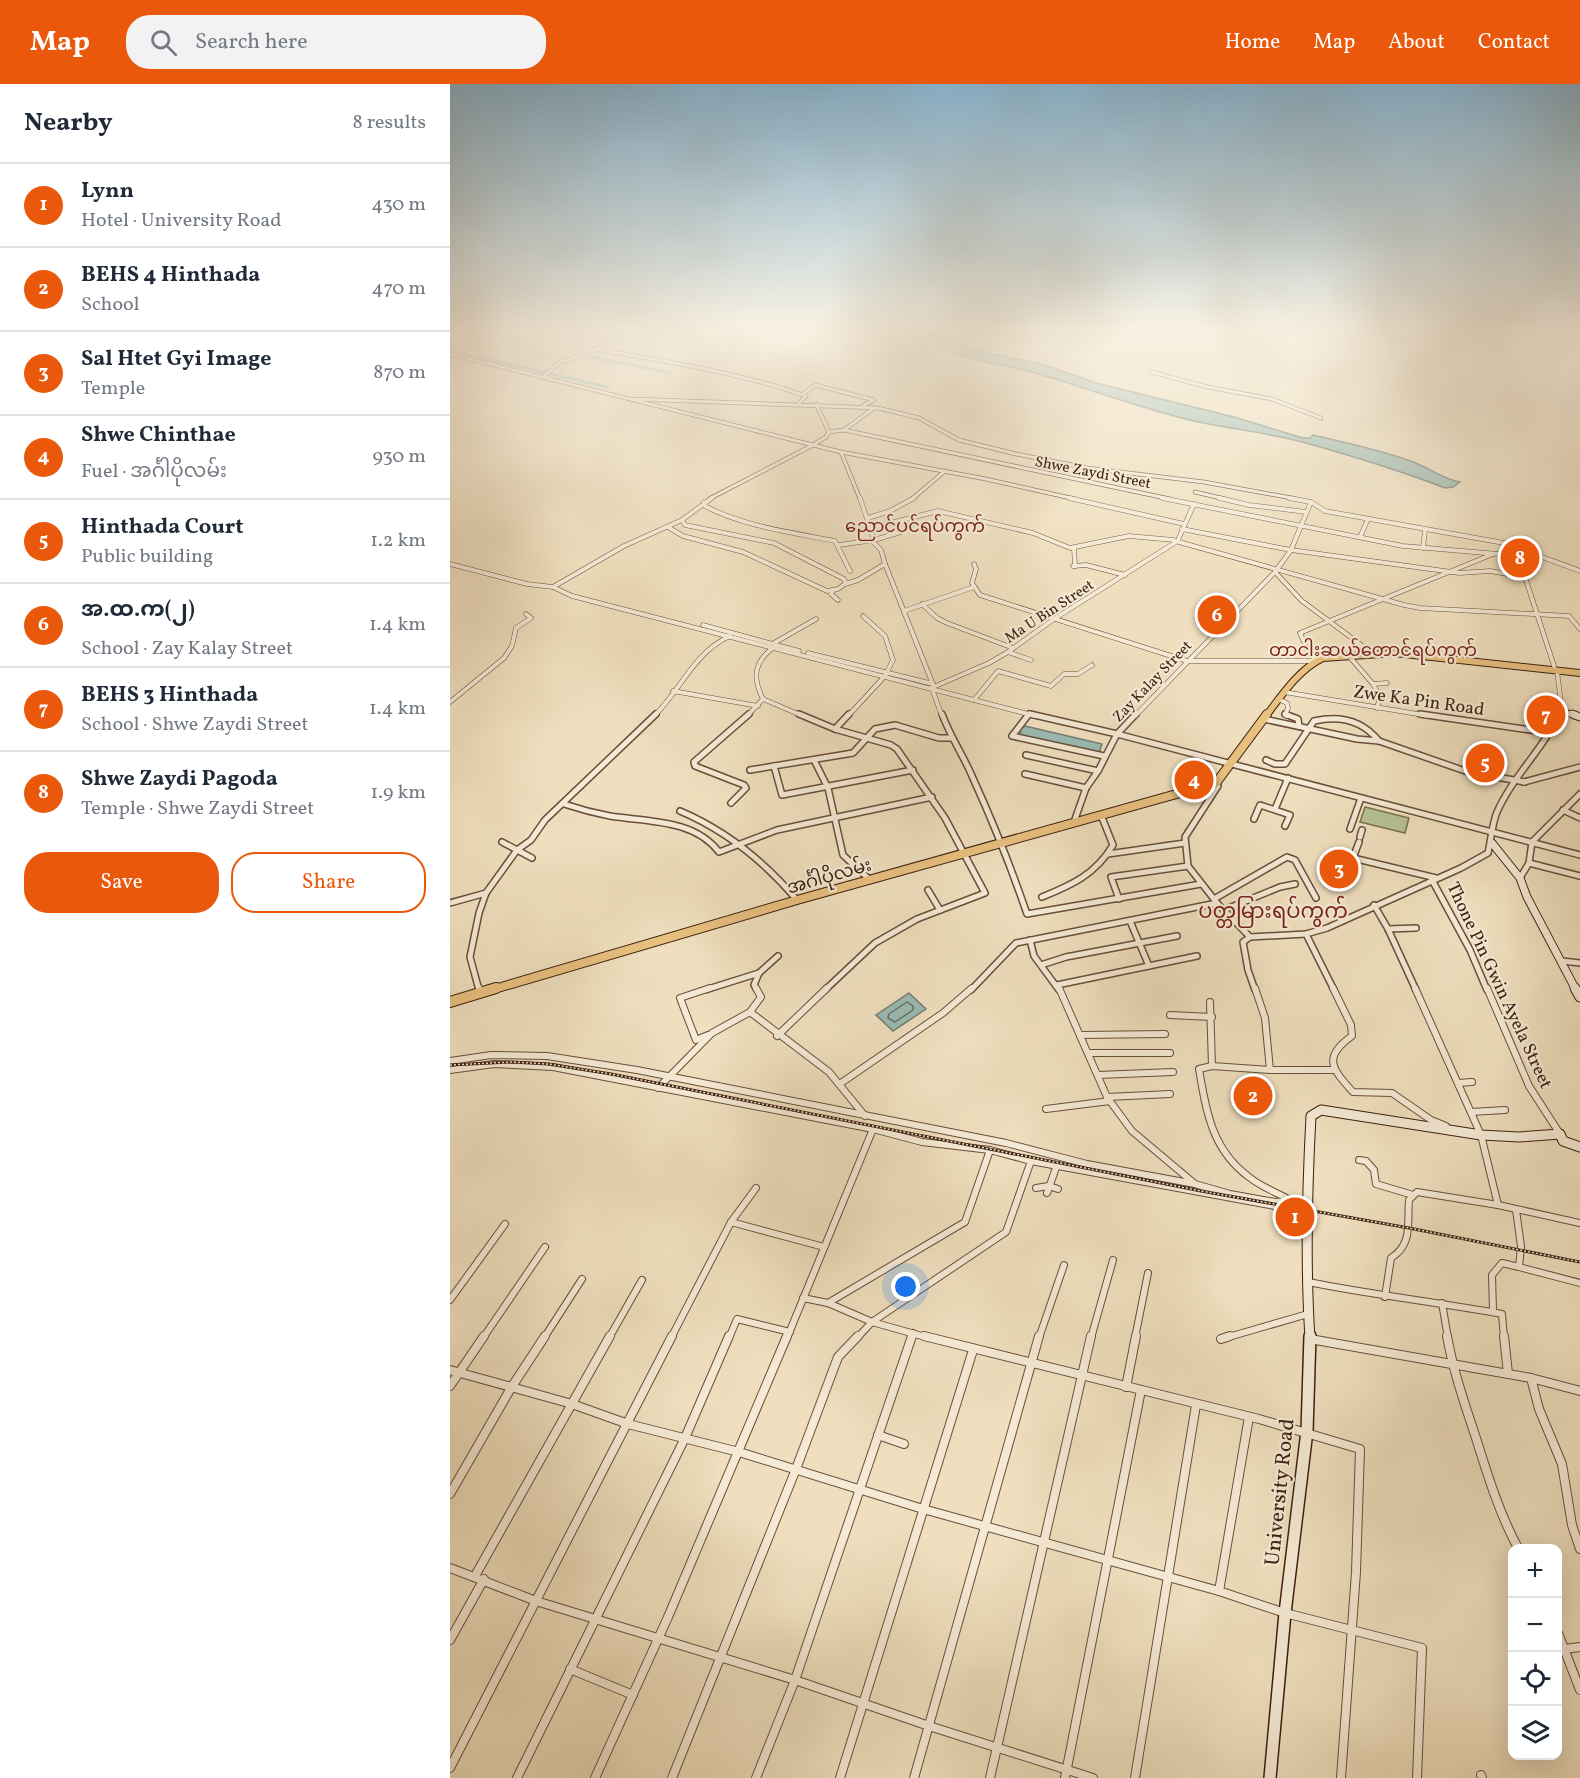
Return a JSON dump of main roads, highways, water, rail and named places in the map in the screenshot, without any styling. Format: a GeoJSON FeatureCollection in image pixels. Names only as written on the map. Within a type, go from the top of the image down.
{"type":"FeatureCollection","features":[{"type":"Feature","properties":{"kind":"main road"},"geometry":{"type":"LineString","coordinates":[[1216,783],[1278,699],[1316,661],[1323,658],[1395,653],[1580,673]]}},
{"type":"Feature","properties":{"kind":"main road","name":"အင်္ဂါပိုလမ်း"},"geometry":{"type":"LineString","coordinates":[[450,1002],[797,900],[1216,783]]}},
{"type":"Feature","properties":{"kind":"water"},"geometry":{"type":"Polygon","coordinates":[[[1144,407],[1194,407],[1303,438],[1310,438],[1313,435],[1376,450],[1413,462],[1460,482],[1453,487],[1445,488],[1306,443],[1174,416],[1144,407]]]}},
{"type":"Feature","properties":{"kind":"water"},"geometry":{"type":"Polygon","coordinates":[[[1025,726],[1102,744],[1099,753],[1021,735],[1020,729],[1025,726]]]}},
{"type":"Feature","properties":{"kind":"water"},"geometry":{"type":"Polygon","coordinates":[[[909,993],[926,1009],[893,1031],[876,1015],[909,993]]]}},
{"type":"Feature","properties":{"kind":"railway"},"geometry":{"type":"LineString","coordinates":[[450,1065],[512,1062],[548,1064],[611,1074],[1201,1191],[1409,1228],[1580,1262]]}},
{"type":"Feature","properties":{"kind":"place","name":"Shwe Zaydi Pagoda"},"geometry":{"type":"Point","coordinates":[1520,558]}},
{"type":"Feature","properties":{"kind":"place","name":"အ.ထ.က(၂)"},"geometry":{"type":"Point","coordinates":[1217,615]}},
{"type":"Feature","properties":{"kind":"place","name":"BEHS 3 Hinthada"},"geometry":{"type":"Point","coordinates":[1546,715]}},
{"type":"Feature","properties":{"kind":"place","name":"Hinthada Court"},"geometry":{"type":"Point","coordinates":[1485,763]}},
{"type":"Feature","properties":{"kind":"place","name":"Shwe Chinthae"},"geometry":{"type":"Point","coordinates":[1194,780]}},
{"type":"Feature","properties":{"kind":"place","name":"Sal Htet Gyi Image"},"geometry":{"type":"Point","coordinates":[1339,869]}},
{"type":"Feature","properties":{"kind":"place","name":"BEHS 4 Hinthada"},"geometry":{"type":"Point","coordinates":[1253,1096]}},
{"type":"Feature","properties":{"kind":"place","name":"Lynn"},"geometry":{"type":"Point","coordinates":[1295,1217]}},
{"type":"Feature","properties":{"kind":"district","name":"ညောင်ပင်ရပ်ကွက်"},"geometry":{"type":"Point","coordinates":[915,526]}},
{"type":"Feature","properties":{"kind":"district","name":"တာငါးဆယ်တောင်ရပ်ကွက်"},"geometry":{"type":"Point","coordinates":[1373,650]}},
{"type":"Feature","properties":{"kind":"district","name":"ပတ္တမြားရပ်ကွက်"},"geometry":{"type":"Point","coordinates":[1273,911]}}]}
